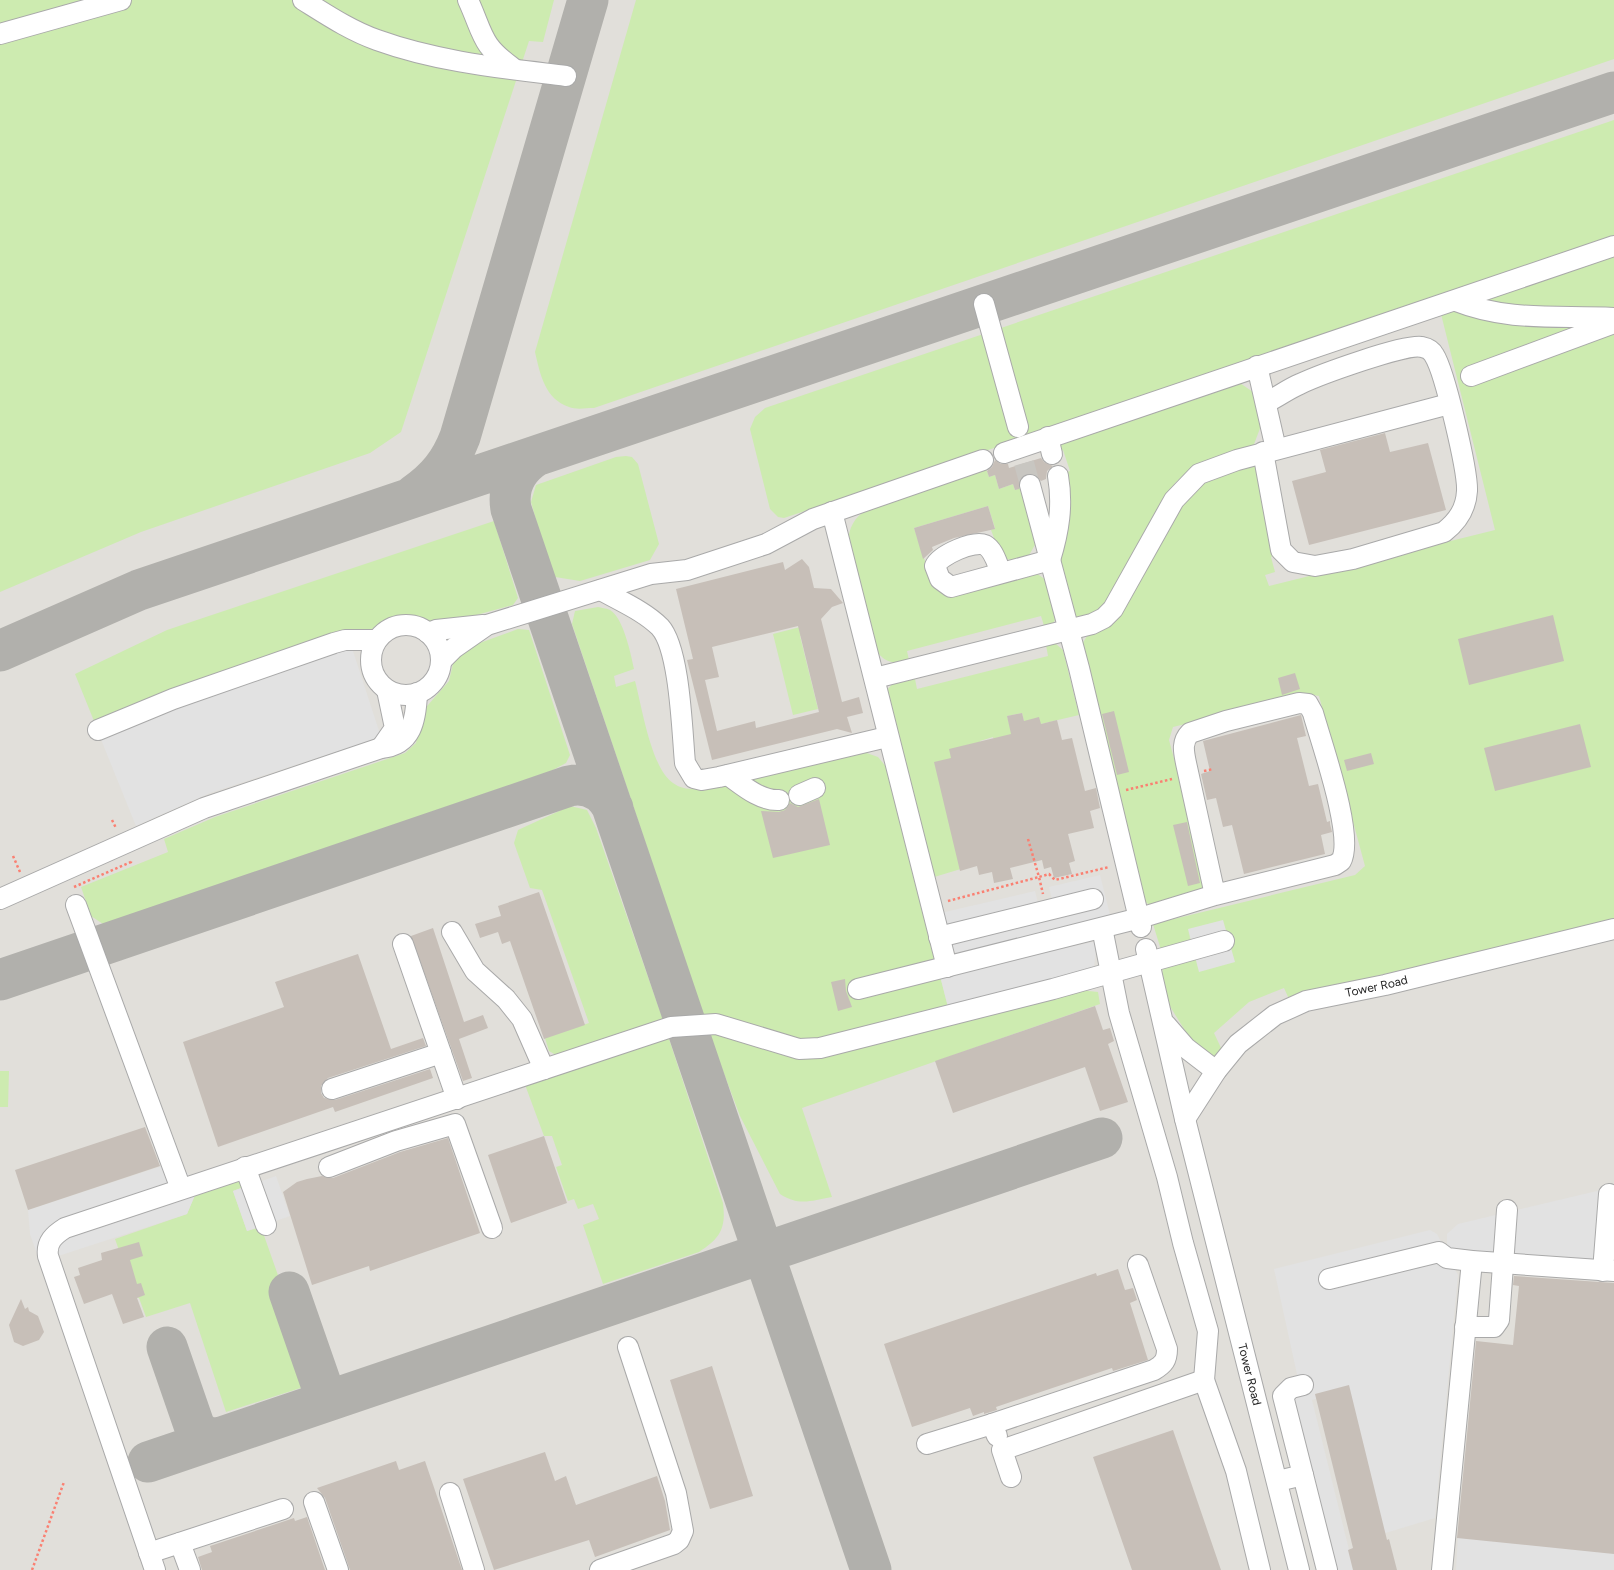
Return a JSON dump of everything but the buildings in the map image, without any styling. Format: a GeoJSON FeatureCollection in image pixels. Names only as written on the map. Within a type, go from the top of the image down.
{"type":"FeatureCollection","features":[{"type":"Feature","properties":{"kind":"street"},"geometry":{"type":"LineString","coordinates":[[0,34],[121,0]]}},
{"type":"Feature","properties":{"kind":"street"},"geometry":{"type":"LineString","coordinates":[[303,0],[335,20],[376,40],[445,60],[566,76]]}},
{"type":"Feature","properties":{"kind":"street"},"geometry":{"type":"LineString","coordinates":[[468,0],[480,32],[492,53],[515,70]]}},
{"type":"Feature","properties":{"kind":"street"},"geometry":{"type":"LineString","coordinates":[[1016,455],[1050,445],[1257,366],[1456,301],[1614,246]]}},
{"type":"Feature","properties":{"kind":"street"},"geometry":{"type":"LineString","coordinates":[[1456,301],[1480,311],[1512,316],[1614,318]]}},
{"type":"Feature","properties":{"kind":"street"},"geometry":{"type":"LineString","coordinates":[[984,304],[1018,427]]}},
{"type":"Feature","properties":{"kind":"street"},"geometry":{"type":"LineString","coordinates":[[1472,376],[1614,323]]}},
{"type":"Feature","properties":{"kind":"street"},"geometry":{"type":"LineString","coordinates":[[1257,366],[1267,402],[1269,451],[1281,550],[1293,562],[1305,566],[1353,559],[1444,532],[1461,516],[1465,505],[1467,480],[1449,404],[1436,357],[1432,352],[1420,346],[1412,346],[1339,368],[1300,384],[1267,402]]}},
{"type":"Feature","properties":{"kind":"street"},"geometry":{"type":"LineString","coordinates":[[875,678],[1069,632],[1092,624],[1104,618],[1113,609],[1174,500],[1193,479],[1220,465],[1449,404]]}},
{"type":"Feature","properties":{"kind":"street"},"geometry":{"type":"LineString","coordinates":[[428,632],[486,625],[651,574],[687,570],[766,544],[813,519],[983,460]]}},
{"type":"Feature","properties":{"kind":"street"},"geometry":{"type":"LineString","coordinates":[[1050,560],[1057,539],[1060,516],[1061,498],[1058,476]]}},
{"type":"Feature","properties":{"kind":"street"},"geometry":{"type":"LineString","coordinates":[[1030,485],[1069,632],[1140,923]]}},
{"type":"Feature","properties":{"kind":"street"},"geometry":{"type":"LineString","coordinates":[[832,512],[875,678],[887,737],[947,967]]}},
{"type":"Feature","properties":{"kind":"street"},"geometry":{"type":"LineString","coordinates":[[1001,572],[1050,560]]}},
{"type":"Feature","properties":{"kind":"street"},"geometry":{"type":"LineString","coordinates":[[601,590],[648,618],[667,637],[674,660],[686,763],[694,778],[702,780],[728,775],[887,737]]}},
{"type":"Feature","properties":{"kind":"street"},"geometry":{"type":"LineString","coordinates":[[401,625],[415,626],[428,632],[438,645],[441,661],[436,679],[429,687],[416,693],[398,695],[387,690],[374,677],[371,668],[372,649],[376,640],[387,630],[401,625]]}},
{"type":"Feature","properties":{"kind":"street"},"geometry":{"type":"LineString","coordinates":[[441,661],[454,648],[486,625]]}},
{"type":"Feature","properties":{"kind":"street"},"geometry":{"type":"LineString","coordinates":[[98,730],[173,699],[334,643],[345,640],[376,640]]}},
{"type":"Feature","properties":{"kind":"street"},"geometry":{"type":"LineString","coordinates":[[381,748],[394,728],[392,706],[387,690]]}},
{"type":"Feature","properties":{"kind":"street"},"geometry":{"type":"LineString","coordinates":[[0,900],[204,808],[381,748],[393,747],[406,738],[413,718],[416,693]]}},
{"type":"Feature","properties":{"kind":"street"},"geometry":{"type":"LineString","coordinates":[[858,988],[1102,928],[1140,923],[1215,894],[1335,865],[1344,857],[1346,842],[1332,776],[1311,708],[1308,704],[1299,703],[1217,724],[1190,733],[1184,743],[1189,775],[1215,894]]}},
{"type":"Feature","properties":{"kind":"street"},"geometry":{"type":"LineString","coordinates":[[728,775],[756,794],[768,799],[779,800]]}},
{"type":"Feature","properties":{"kind":"street"},"geometry":{"type":"LineString","coordinates":[[939,938],[1093,898]]}},
{"type":"Feature","properties":{"kind":"street"},"geometry":{"type":"LineString","coordinates":[[76,905],[181,1189]]}},
{"type":"Feature","properties":{"kind":"street"},"geometry":{"type":"LineString","coordinates":[[1102,928],[1119,1013],[1167,1177],[1183,1243],[1208,1330],[1204,1380],[1236,1471],[1260,1570]]}},
{"type":"Feature","properties":{"kind":"street","name":"Tower Road"},"geometry":{"type":"LineString","coordinates":[[1186,1119],[1216,1070],[1238,1044],[1257,1027],[1275,1015],[1306,1001],[1614,929]]}},
{"type":"Feature","properties":{"kind":"street"},"geometry":{"type":"LineString","coordinates":[[452,932],[475,971],[506,999],[522,1018],[544,1069]]}},
{"type":"Feature","properties":{"kind":"street"},"geometry":{"type":"LineString","coordinates":[[283,1509],[180,1543],[152,1561],[47,1250],[52,1237],[65,1228],[666,1028],[708,1023],[726,1026],[799,1050],[820,1048],[1043,992],[1110,972],[1147,955],[1224,941]]}},
{"type":"Feature","properties":{"kind":"street"},"geometry":{"type":"LineString","coordinates":[[404,944],[441,1053],[452,1100],[455,1124],[492,1228]]}},
{"type":"Feature","properties":{"kind":"street","name":"Tower Road"},"geometry":{"type":"LineString","coordinates":[[1147,955],[1299,1570]]}},
{"type":"Feature","properties":{"kind":"street"},"geometry":{"type":"LineString","coordinates":[[1164,1023],[1186,1048],[1216,1070]]}},
{"type":"Feature","properties":{"kind":"street"},"geometry":{"type":"LineString","coordinates":[[332,1089],[441,1053]]}},
{"type":"Feature","properties":{"kind":"street"},"geometry":{"type":"LineString","coordinates":[[329,1167],[396,1141],[455,1124]]}},
{"type":"Feature","properties":{"kind":"street"},"geometry":{"type":"LineString","coordinates":[[245,1167],[266,1225]]}},
{"type":"Feature","properties":{"kind":"street"},"geometry":{"type":"LineString","coordinates":[[1329,1278],[1436,1253],[1442,1253],[1447,1258],[1472,1261],[1609,1271],[1609,1194]]}},
{"type":"Feature","properties":{"kind":"street"},"geometry":{"type":"LineString","coordinates":[[1465,1327],[1488,1328],[1494,1327],[1497,1323],[1504,1264],[1507,1210]]}},
{"type":"Feature","properties":{"kind":"street"},"geometry":{"type":"LineString","coordinates":[[1442,1570],[1472,1261]]}},
{"type":"Feature","properties":{"kind":"street"},"geometry":{"type":"LineString","coordinates":[[928,1444],[1098,1390],[1154,1370],[1162,1365],[1166,1360],[1167,1349],[1138,1265]]}},
{"type":"Feature","properties":{"kind":"street"},"geometry":{"type":"LineString","coordinates":[[600,1570],[674,1544],[679,1540],[682,1530],[676,1493],[628,1347]]}},
{"type":"Feature","properties":{"kind":"street"},"geometry":{"type":"LineString","coordinates":[[1002,1450],[1204,1380]]}},
{"type":"Feature","properties":{"kind":"street"},"geometry":{"type":"LineString","coordinates":[[1303,1385],[1291,1388],[1283,1396],[1327,1570]]}},
{"type":"Feature","properties":{"kind":"street"},"geometry":{"type":"LineString","coordinates":[[992,1424],[1011,1477]]}},
{"type":"Feature","properties":{"kind":"street"},"geometry":{"type":"LineString","coordinates":[[1278,1481],[1303,1475]]}},
{"type":"Feature","properties":{"kind":"street"},"geometry":{"type":"LineString","coordinates":[[450,1493],[474,1570]]}},
{"type":"Feature","properties":{"kind":"street"},"geometry":{"type":"LineString","coordinates":[[314,1502],[338,1570]]}},
{"type":"Feature","properties":{"kind":"street"},"geometry":{"type":"LineString","coordinates":[[180,1543],[190,1570]]}},
{"type":"Feature","properties":{"kind":"path"},"geometry":{"type":"LineString","coordinates":[[1109,794],[1213,769]]}},
{"type":"Feature","properties":{"kind":"path"},"geometry":{"type":"LineString","coordinates":[[1028,839],[1047,910]]}},
{"type":"Feature","properties":{"kind":"path"},"geometry":{"type":"LineString","coordinates":[[930,906],[1049,874],[1055,880],[1125,863]]}},
{"type":"Feature","properties":{"kind":"path"},"geometry":{"type":"LineString","coordinates":[[32,1570],[64,1482]]}},
{"type":"Feature","properties":{"kind":"shaded area"},"geometry":{"type":"Polygon","coordinates":[[[0,0],[1614,0],[1614,1570],[0,1570],[0,0]]]}},
{"type":"Feature","properties":{"kind":"shaded area"},"geometry":{"type":"Polygon","coordinates":[[[352,648],[381,737],[210,793],[136,826],[100,737],[179,703],[352,648]]]}},
{"type":"Feature","properties":{"kind":"shaded area"},"geometry":{"type":"Polygon","coordinates":[[[1100,875],[1110,915],[957,954],[950,947],[941,913],[1035,891],[1038,903],[1052,899],[1049,887],[1100,875]]]}},
{"type":"Feature","properties":{"kind":"shaded area"},"geometry":{"type":"Polygon","coordinates":[[[1223,920],[1235,962],[1199,972],[1188,929],[1223,920]]]}},
{"type":"Feature","properties":{"kind":"shaded area"},"geometry":{"type":"Polygon","coordinates":[[[1097,941],[1094,967],[1084,974],[948,1007],[940,976],[1097,941]]]}},
{"type":"Feature","properties":{"kind":"shaded area"},"geometry":{"type":"Polygon","coordinates":[[[176,1164],[188,1173],[195,1195],[187,1214],[40,1262],[30,1234],[28,1210],[165,1165],[176,1164]]]}},
{"type":"Feature","properties":{"kind":"shaded area"},"geometry":{"type":"Polygon","coordinates":[[[276,1176],[290,1216],[247,1231],[233,1191],[276,1176]]]}},
{"type":"Feature","properties":{"kind":"shaded area"},"geometry":{"type":"Polygon","coordinates":[[[1614,1187],[1614,1269],[1458,1257],[1447,1247],[1447,1234],[1458,1224],[1614,1187]]]}},
{"type":"Feature","properties":{"kind":"shaded area"},"geometry":{"type":"Polygon","coordinates":[[[1430,1230],[1437,1234],[1458,1275],[1435,1518],[1379,1535],[1345,1391],[1312,1400],[1354,1570],[1330,1570],[1286,1395],[1300,1388],[1274,1269],[1430,1230]]]}},
{"type":"Feature","properties":{"kind":"shaded area"},"geometry":{"type":"Polygon","coordinates":[[[1458,1535],[1614,1552],[1614,1570],[1456,1570],[1458,1535]]]}},
{"type":"Feature","properties":{"kind":"green space"},"geometry":{"type":"Polygon","coordinates":[[[0,0],[554,0],[543,42],[529,41],[401,432],[370,453],[141,532],[0,592],[0,0]]]}},
{"type":"Feature","properties":{"kind":"green space"},"geometry":{"type":"Polygon","coordinates":[[[636,0],[1614,0],[1614,59],[594,408],[575,408],[561,403],[549,392],[539,369],[535,352],[636,0]]]}},
{"type":"Feature","properties":{"kind":"green space"},"geometry":{"type":"Polygon","coordinates":[[[1614,120],[1614,920],[1312,991],[1289,999],[1284,988],[1249,1002],[1214,1033],[1222,1050],[1213,1060],[1194,1045],[1171,1008],[1161,986],[1163,966],[1195,957],[1199,971],[1188,930],[1191,943],[1161,950],[1153,924],[1355,875],[1365,866],[1319,696],[1308,694],[1173,727],[1169,740],[1208,882],[1207,887],[1151,906],[1144,901],[1082,644],[1087,636],[1109,625],[1174,513],[1203,481],[1254,463],[1276,555],[1271,557],[1275,572],[1265,575],[1269,586],[1495,530],[1438,302],[784,518],[778,517],[770,509],[750,429],[755,417],[765,408],[1614,120]]]}},
{"type":"Feature","properties":{"kind":"green space"},"geometry":{"type":"Polygon","coordinates":[[[1237,381],[1253,392],[1262,423],[1253,447],[1208,460],[1175,483],[1107,602],[1098,612],[1079,619],[1075,617],[1060,560],[1062,474],[1070,471],[1063,450],[1059,452],[1060,444],[1237,381]]]}},
{"type":"Feature","properties":{"kind":"green space"},"geometry":{"type":"Polygon","coordinates":[[[616,457],[632,457],[638,464],[659,544],[650,560],[580,581],[555,577],[549,566],[531,502],[536,485],[616,457]]]}},
{"type":"Feature","properties":{"kind":"green space"},"geometry":{"type":"Polygon","coordinates":[[[986,468],[989,477],[995,475],[999,489],[1013,484],[1015,490],[1023,487],[1036,543],[1028,557],[1016,560],[1002,559],[991,530],[995,528],[988,506],[914,528],[932,582],[1036,573],[1046,580],[1055,620],[1051,627],[1045,629],[1041,616],[907,651],[909,660],[892,662],[884,659],[877,652],[848,542],[853,523],[867,510],[986,468]]]}},
{"type":"Feature","properties":{"kind":"green space"},"geometry":{"type":"Polygon","coordinates":[[[494,521],[518,598],[513,605],[433,627],[412,619],[396,618],[383,621],[368,632],[96,726],[75,674],[167,630],[494,521]]]}},
{"type":"Feature","properties":{"kind":"green space"},"geometry":{"type":"Polygon","coordinates":[[[598,607],[610,610],[619,620],[626,636],[633,662],[634,669],[614,676],[616,687],[635,681],[653,751],[665,775],[678,786],[693,789],[715,787],[861,751],[878,757],[888,769],[948,1007],[815,1043],[755,1030],[703,1014],[572,624],[575,611],[598,607]]]}},
{"type":"Feature","properties":{"kind":"green space"},"geometry":{"type":"Polygon","coordinates":[[[804,626],[807,634],[800,636],[818,709],[793,715],[773,634],[804,626]]]}},
{"type":"Feature","properties":{"kind":"green space"},"geometry":{"type":"Polygon","coordinates":[[[518,629],[529,630],[570,755],[566,763],[551,771],[103,924],[91,916],[81,887],[168,852],[164,839],[215,817],[405,753],[416,743],[421,713],[449,681],[455,655],[463,649],[518,629]]]}},
{"type":"Feature","properties":{"kind":"green space"},"geometry":{"type":"Polygon","coordinates":[[[1056,644],[1063,650],[1079,715],[1041,724],[1024,721],[1022,713],[1007,716],[1026,786],[1008,791],[993,737],[980,741],[982,750],[964,868],[931,878],[886,691],[895,681],[912,677],[915,679],[917,689],[1048,656],[1046,645],[1056,644]]]}},
{"type":"Feature","properties":{"kind":"green space"},"geometry":{"type":"Polygon","coordinates":[[[570,806],[587,810],[596,828],[663,1020],[566,1055],[556,1055],[549,1051],[545,1038],[589,1023],[542,890],[530,888],[514,843],[518,830],[570,806]]]}},
{"type":"Feature","properties":{"kind":"green space"},"geometry":{"type":"Polygon","coordinates":[[[1079,990],[1098,992],[1100,1004],[802,1108],[832,1197],[811,1201],[793,1200],[780,1194],[740,1116],[708,1031],[783,1053],[1079,990]]]}},
{"type":"Feature","properties":{"kind":"green space"},"geometry":{"type":"Polygon","coordinates":[[[668,1036],[723,1203],[723,1226],[717,1237],[699,1252],[603,1284],[583,1225],[599,1219],[593,1204],[578,1209],[574,1199],[568,1201],[556,1167],[562,1165],[552,1136],[544,1136],[524,1082],[668,1036]]]}},
{"type":"Feature","properties":{"kind":"green space"},"geometry":{"type":"Polygon","coordinates":[[[0,1071],[9,1071],[8,1107],[0,1107],[0,1071]]]}},
{"type":"Feature","properties":{"kind":"green space"},"geometry":{"type":"Polygon","coordinates":[[[241,1178],[246,1186],[233,1191],[247,1231],[261,1227],[316,1383],[226,1412],[190,1303],[146,1317],[139,1298],[136,1298],[115,1239],[187,1214],[195,1195],[241,1178]]]}},
{"type":"Feature","properties":{"kind":"taxiway"},"geometry":{"type":"LineString","coordinates":[[414,495],[442,470],[452,455],[460,437],[588,0]]}},
{"type":"Feature","properties":{"kind":"taxiway"},"geometry":{"type":"LineString","coordinates":[[0,651],[139,590],[1614,92]]}},
{"type":"Feature","properties":{"kind":"taxiway"},"geometry":{"type":"LineString","coordinates":[[536,456],[524,466],[515,479],[511,493],[511,509],[871,1570]]}},
{"type":"Feature","properties":{"kind":"taxiway"},"geometry":{"type":"LineString","coordinates":[[0,980],[569,786],[583,785],[595,789],[605,797],[613,808]]}},
{"type":"Feature","properties":{"kind":"taxiway"},"geometry":{"type":"LineString","coordinates":[[148,1462],[1102,1138]]}},
{"type":"Feature","properties":{"kind":"taxiway"},"geometry":{"type":"LineString","coordinates":[[289,1292],[327,1401]]}},
{"type":"Feature","properties":{"kind":"taxiway"},"geometry":{"type":"LineString","coordinates":[[167,1347],[195,1428],[205,1437],[217,1438]]}},
{"type":"Feature","properties":{"kind":"tunnel"},"geometry":{"type":"LineString","coordinates":[[1024,463],[1030,485]]}}]}
